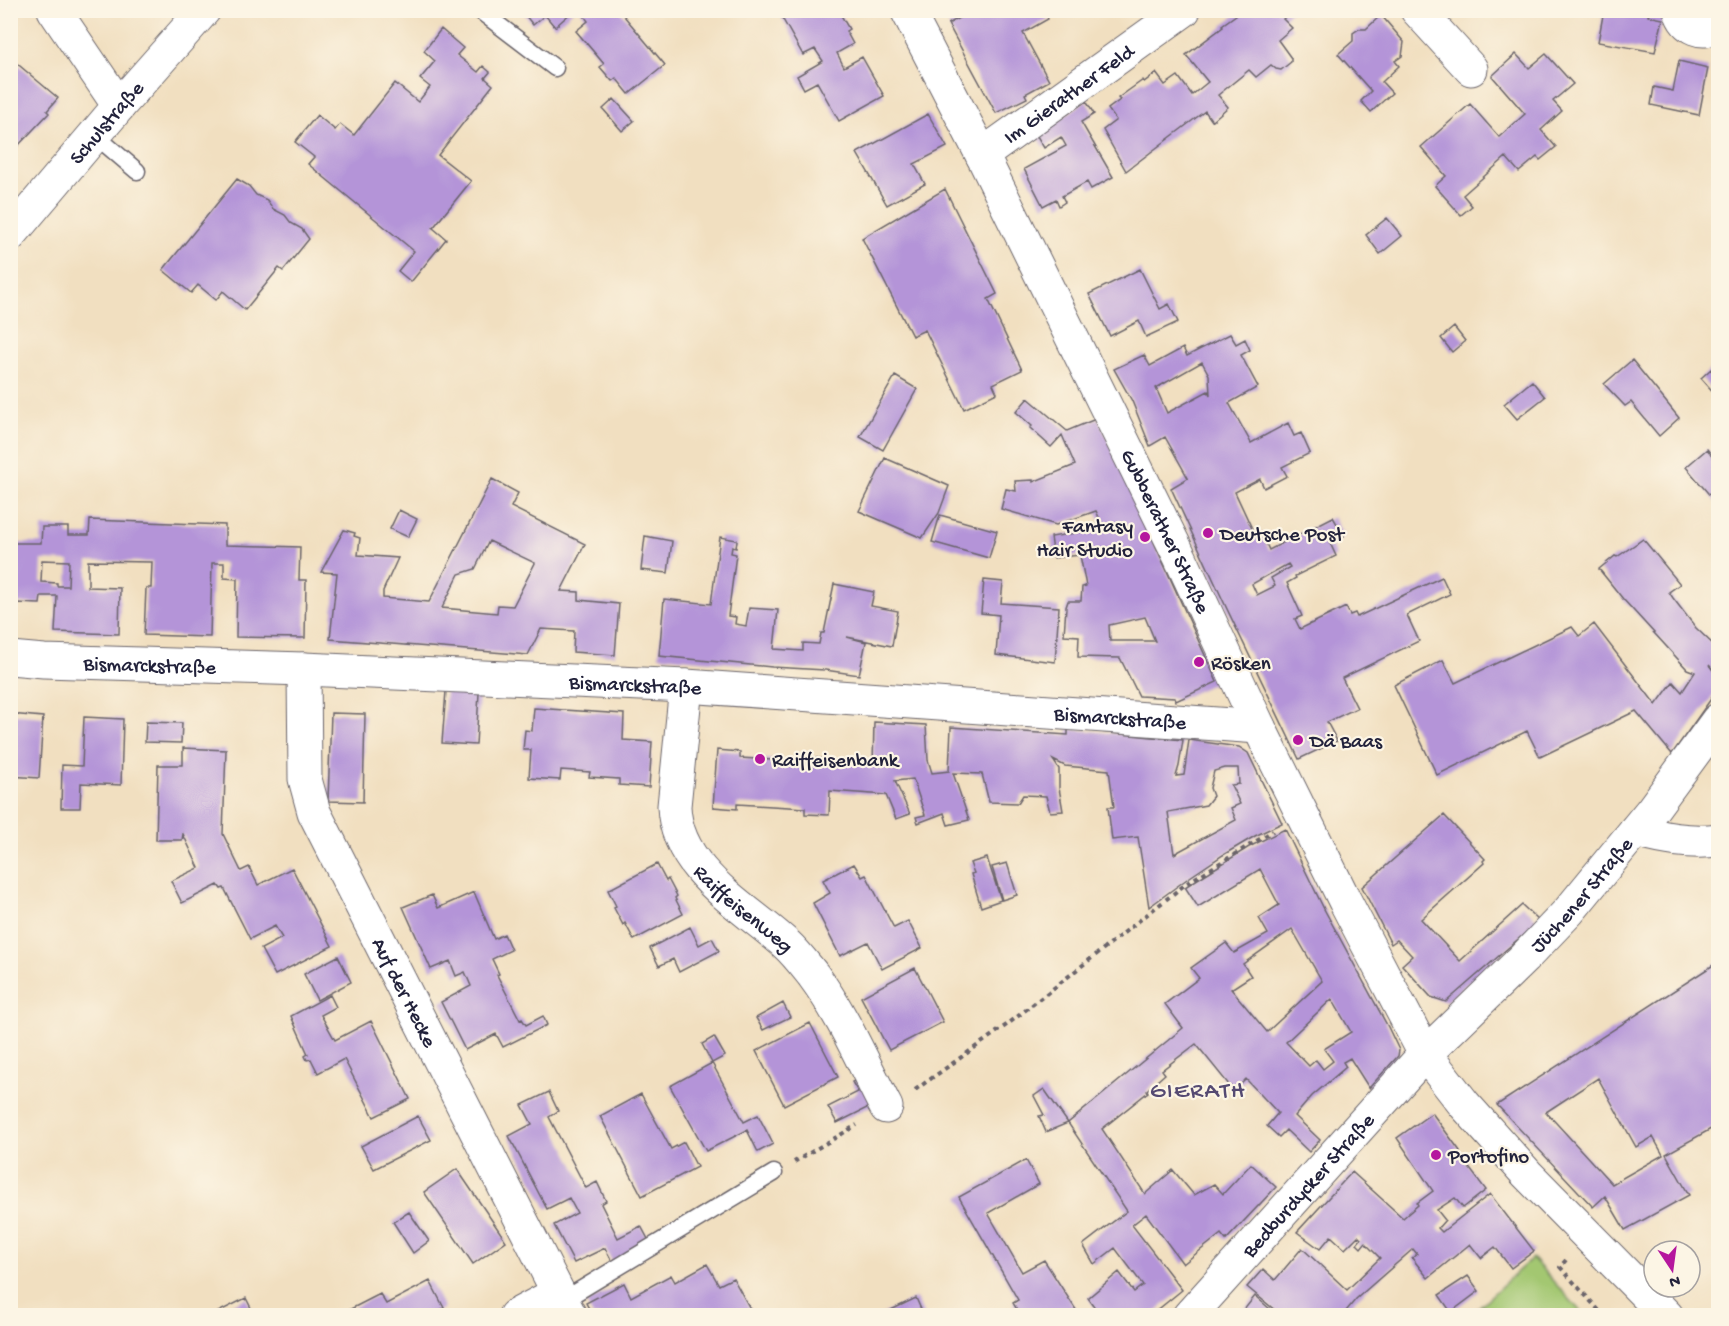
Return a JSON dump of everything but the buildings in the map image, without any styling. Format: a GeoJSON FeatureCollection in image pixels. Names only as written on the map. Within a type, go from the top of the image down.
{"type":"FeatureCollection","features":[{"type":"Feature","properties":{"kind":"street"},"geometry":{"type":"LineString","coordinates":[[54,10],[118,106]]}},
{"type":"Feature","properties":{"kind":"street","name":"Schulstraße"},"geometry":{"type":"LineString","coordinates":[[10,235],[96,136],[118,106],[204,10]]}},
{"type":"Feature","properties":{"kind":"street","name":"Gubberather Straße"},"geometry":{"type":"LineString","coordinates":[[906,10],[982,155],[1180,557],[1259,727],[1345,901],[1425,1054],[1464,1104],[1527,1174],[1667,1316]]}},
{"type":"Feature","properties":{"kind":"street","name":"Im Gierather Feld"},"geometry":{"type":"LineString","coordinates":[[982,155],[1184,10]]}},
{"type":"Feature","properties":{"kind":"street"},"geometry":{"type":"LineString","coordinates":[[1417,10],[1471,69]]}},
{"type":"Feature","properties":{"kind":"street"},"geometry":{"type":"LineString","coordinates":[[1680,10],[1683,20],[1693,28],[1707,30],[1719,25]]}},
{"type":"Feature","properties":{"kind":"street","name":"Bismarckstraße"},"geometry":{"type":"LineString","coordinates":[[10,658],[686,686],[1259,727]]}},
{"type":"Feature","properties":{"kind":"street","name":"Auf der Hecke"},"geometry":{"type":"LineString","coordinates":[[304,669],[304,779],[314,812],[564,1303]]}},
{"type":"Feature","properties":{"kind":"street","name":"Raiffeisenweg"},"geometry":{"type":"LineString","coordinates":[[686,686],[674,806],[676,825],[680,835],[706,875],[738,906],[788,946],[814,977],[836,1011],[886,1107]]}},
{"type":"Feature","properties":{"kind":"street","name":"Jüchener Straße"},"geometry":{"type":"LineString","coordinates":[[1425,1054],[1557,924],[1635,831],[1719,720]]}},
{"type":"Feature","properties":{"kind":"street"},"geometry":{"type":"LineString","coordinates":[[1635,831],[1674,840],[1719,840]]}},
{"type":"Feature","properties":{"kind":"street","name":"Bedburdycker Straße"},"geometry":{"type":"LineString","coordinates":[[1189,1316],[1425,1054]]}},
{"type":"Feature","properties":{"kind":"street"},"geometry":{"type":"LineString","coordinates":[[515,1316],[564,1303]]}},
{"type":"Feature","properties":{"kind":"lane"},"geometry":{"type":"LineString","coordinates":[[479,10],[555,68]]}},
{"type":"Feature","properties":{"kind":"lane"},"geometry":{"type":"LineString","coordinates":[[96,136],[137,171]]}},
{"type":"Feature","properties":{"kind":"lane"},"geometry":{"type":"LineString","coordinates":[[564,1303],[774,1173]]}},
{"type":"Feature","properties":{"kind":"path"},"geometry":{"type":"LineString","coordinates":[[774,1173],[942,1072],[1008,1024],[1186,883],[1302,814]]}},
{"type":"Feature","properties":{"kind":"path"},"geometry":{"type":"LineString","coordinates":[[1590,1316],[1598,1310]]}},
{"type":"Feature","properties":{"kind":"green space"},"geometry":{"type":"Polygon","coordinates":[[[1532,1258],[1584,1315],[1470,1315],[1532,1258]]]}},
{"type":"Feature","properties":{"kind":"place","name":"Deutsche Post"},"geometry":{"type":"Point","coordinates":[1208,533]}},
{"type":"Feature","properties":{"kind":"place","name":"Fantasy Hair Studio"},"geometry":{"type":"Point","coordinates":[1145,537]}},
{"type":"Feature","properties":{"kind":"place","name":"Rösken"},"geometry":{"type":"Point","coordinates":[1199,662]}},
{"type":"Feature","properties":{"kind":"place","name":"Dä Baas"},"geometry":{"type":"Point","coordinates":[1298,740]}},
{"type":"Feature","properties":{"kind":"place","name":"Raiffeisenbank"},"geometry":{"type":"Point","coordinates":[760,759]}},
{"type":"Feature","properties":{"kind":"place","name":"Portofino"},"geometry":{"type":"Point","coordinates":[1436,1155]}},
{"type":"Feature","properties":{"kind":"district","name":"GIERATH"},"geometry":{"type":"Point","coordinates":[1198,1089]}}]}
